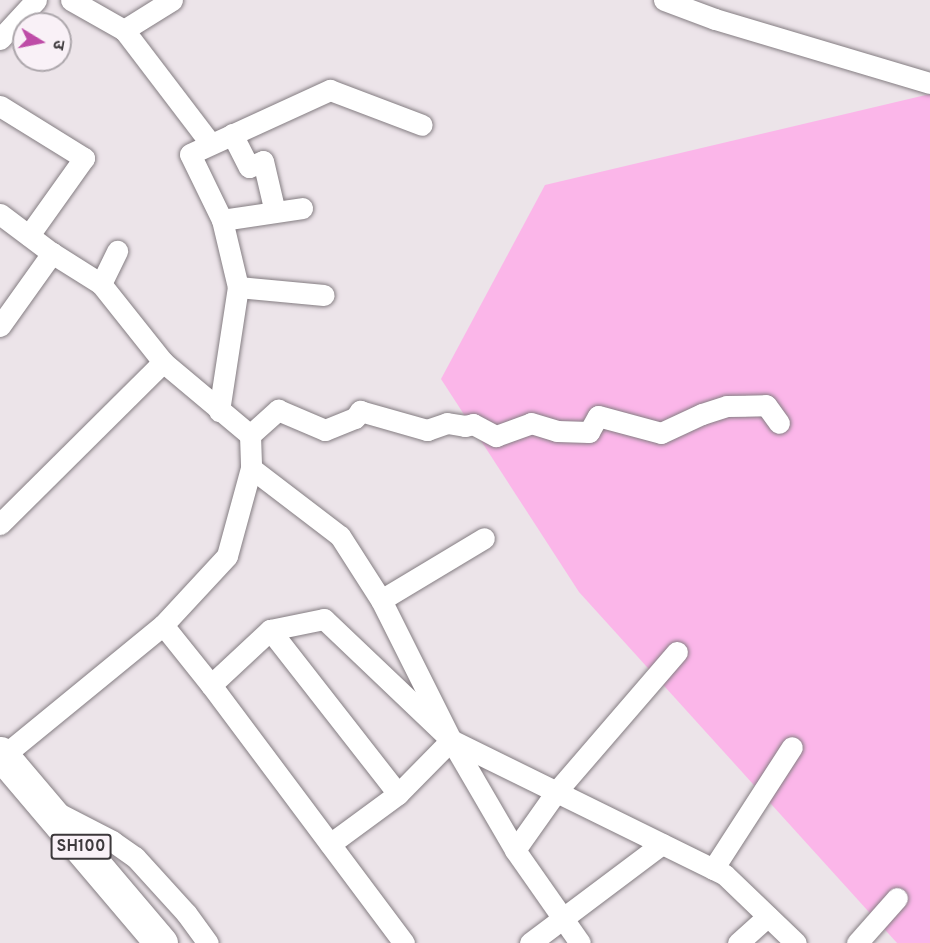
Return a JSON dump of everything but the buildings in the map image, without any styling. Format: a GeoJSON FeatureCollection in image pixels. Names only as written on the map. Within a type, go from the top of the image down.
{"type":"FeatureCollection","features":[{"type":"Feature","properties":{"kind":"main road","name":"SH100"},"geometry":{"type":"LineString","coordinates":[[1,754],[161,943]]}},
{"type":"Feature","properties":{"kind":"street"},"geometry":{"type":"LineString","coordinates":[[0,39],[36,0]]}},
{"type":"Feature","properties":{"kind":"street"},"geometry":{"type":"LineString","coordinates":[[71,0],[124,30],[211,144]]}},
{"type":"Feature","properties":{"kind":"street"},"geometry":{"type":"LineString","coordinates":[[124,30],[172,0]]}},
{"type":"Feature","properties":{"kind":"street"},"geometry":{"type":"LineString","coordinates":[[664,0],[715,19],[930,83]]}},
{"type":"Feature","properties":{"kind":"street"},"geometry":{"type":"LineString","coordinates":[[219,411],[238,287],[222,220],[190,154],[330,90],[422,124]]}},
{"type":"Feature","properties":{"kind":"street"},"geometry":{"type":"LineString","coordinates":[[0,106],[84,158],[29,235]]}},
{"type":"Feature","properties":{"kind":"street"},"geometry":{"type":"LineString","coordinates":[[232,134],[249,167],[263,161],[275,212]]}},
{"type":"Feature","properties":{"kind":"street"},"geometry":{"type":"LineString","coordinates":[[222,220],[302,208]]}},
{"type":"Feature","properties":{"kind":"street"},"geometry":{"type":"LineString","coordinates":[[0,214],[52,253],[101,284],[163,362],[250,435]]}},
{"type":"Feature","properties":{"kind":"street"},"geometry":{"type":"LineString","coordinates":[[101,284],[117,251]]}},
{"type":"Feature","properties":{"kind":"street"},"geometry":{"type":"LineString","coordinates":[[0,326],[52,253]]}},
{"type":"Feature","properties":{"kind":"street"},"geometry":{"type":"LineString","coordinates":[[238,287],[324,295]]}},
{"type":"Feature","properties":{"kind":"street"},"geometry":{"type":"LineString","coordinates":[[0,524],[163,362]]}},
{"type":"Feature","properties":{"kind":"street"},"geometry":{"type":"LineString","coordinates":[[250,435],[278,411],[325,430],[355,418],[360,411],[383,415],[426,430],[447,423],[465,426],[473,424],[496,436],[531,423],[556,431],[589,432],[598,416],[661,433],[702,414],[727,406],[766,405],[779,423]]}},
{"type":"Feature","properties":{"kind":"street"},"geometry":{"type":"LineString","coordinates":[[1,754],[163,625],[227,556],[251,468],[250,435]]}},
{"type":"Feature","properties":{"kind":"street"},"geometry":{"type":"LineString","coordinates":[[251,468],[340,536],[381,600],[451,740],[515,850],[580,943]]}},
{"type":"Feature","properties":{"kind":"street"},"geometry":{"type":"LineString","coordinates":[[381,600],[484,538]]}},
{"type":"Feature","properties":{"kind":"street"},"geometry":{"type":"LineString","coordinates":[[211,685],[270,630],[324,619],[451,740],[725,875],[796,943]]}},
{"type":"Feature","properties":{"kind":"street"},"geometry":{"type":"LineString","coordinates":[[163,625],[211,685],[404,943]]}},
{"type":"Feature","properties":{"kind":"street"},"geometry":{"type":"LineString","coordinates":[[270,630],[398,794]]}},
{"type":"Feature","properties":{"kind":"street"},"geometry":{"type":"LineString","coordinates":[[515,850],[556,792],[677,652]]}},
{"type":"Feature","properties":{"kind":"street"},"geometry":{"type":"LineString","coordinates":[[330,844],[398,794],[451,740]]}},
{"type":"Feature","properties":{"kind":"street"},"geometry":{"type":"LineString","coordinates":[[713,869],[792,747]]}},
{"type":"Feature","properties":{"kind":"street"},"geometry":{"type":"LineString","coordinates":[[46,807],[112,841],[135,857],[186,913],[208,943]]}},
{"type":"Feature","properties":{"kind":"street"},"geometry":{"type":"LineString","coordinates":[[530,943],[662,843]]}},
{"type":"Feature","properties":{"kind":"street"},"geometry":{"type":"LineString","coordinates":[[857,943],[897,898]]}},
{"type":"Feature","properties":{"kind":"street"},"geometry":{"type":"LineString","coordinates":[[738,943],[768,916]]}},
{"type":"Feature","properties":{"kind":"shaded area"},"geometry":{"type":"Polygon","coordinates":[[[930,94],[930,943],[897,943],[579,592],[441,379],[545,185],[930,94]]]}}]}
